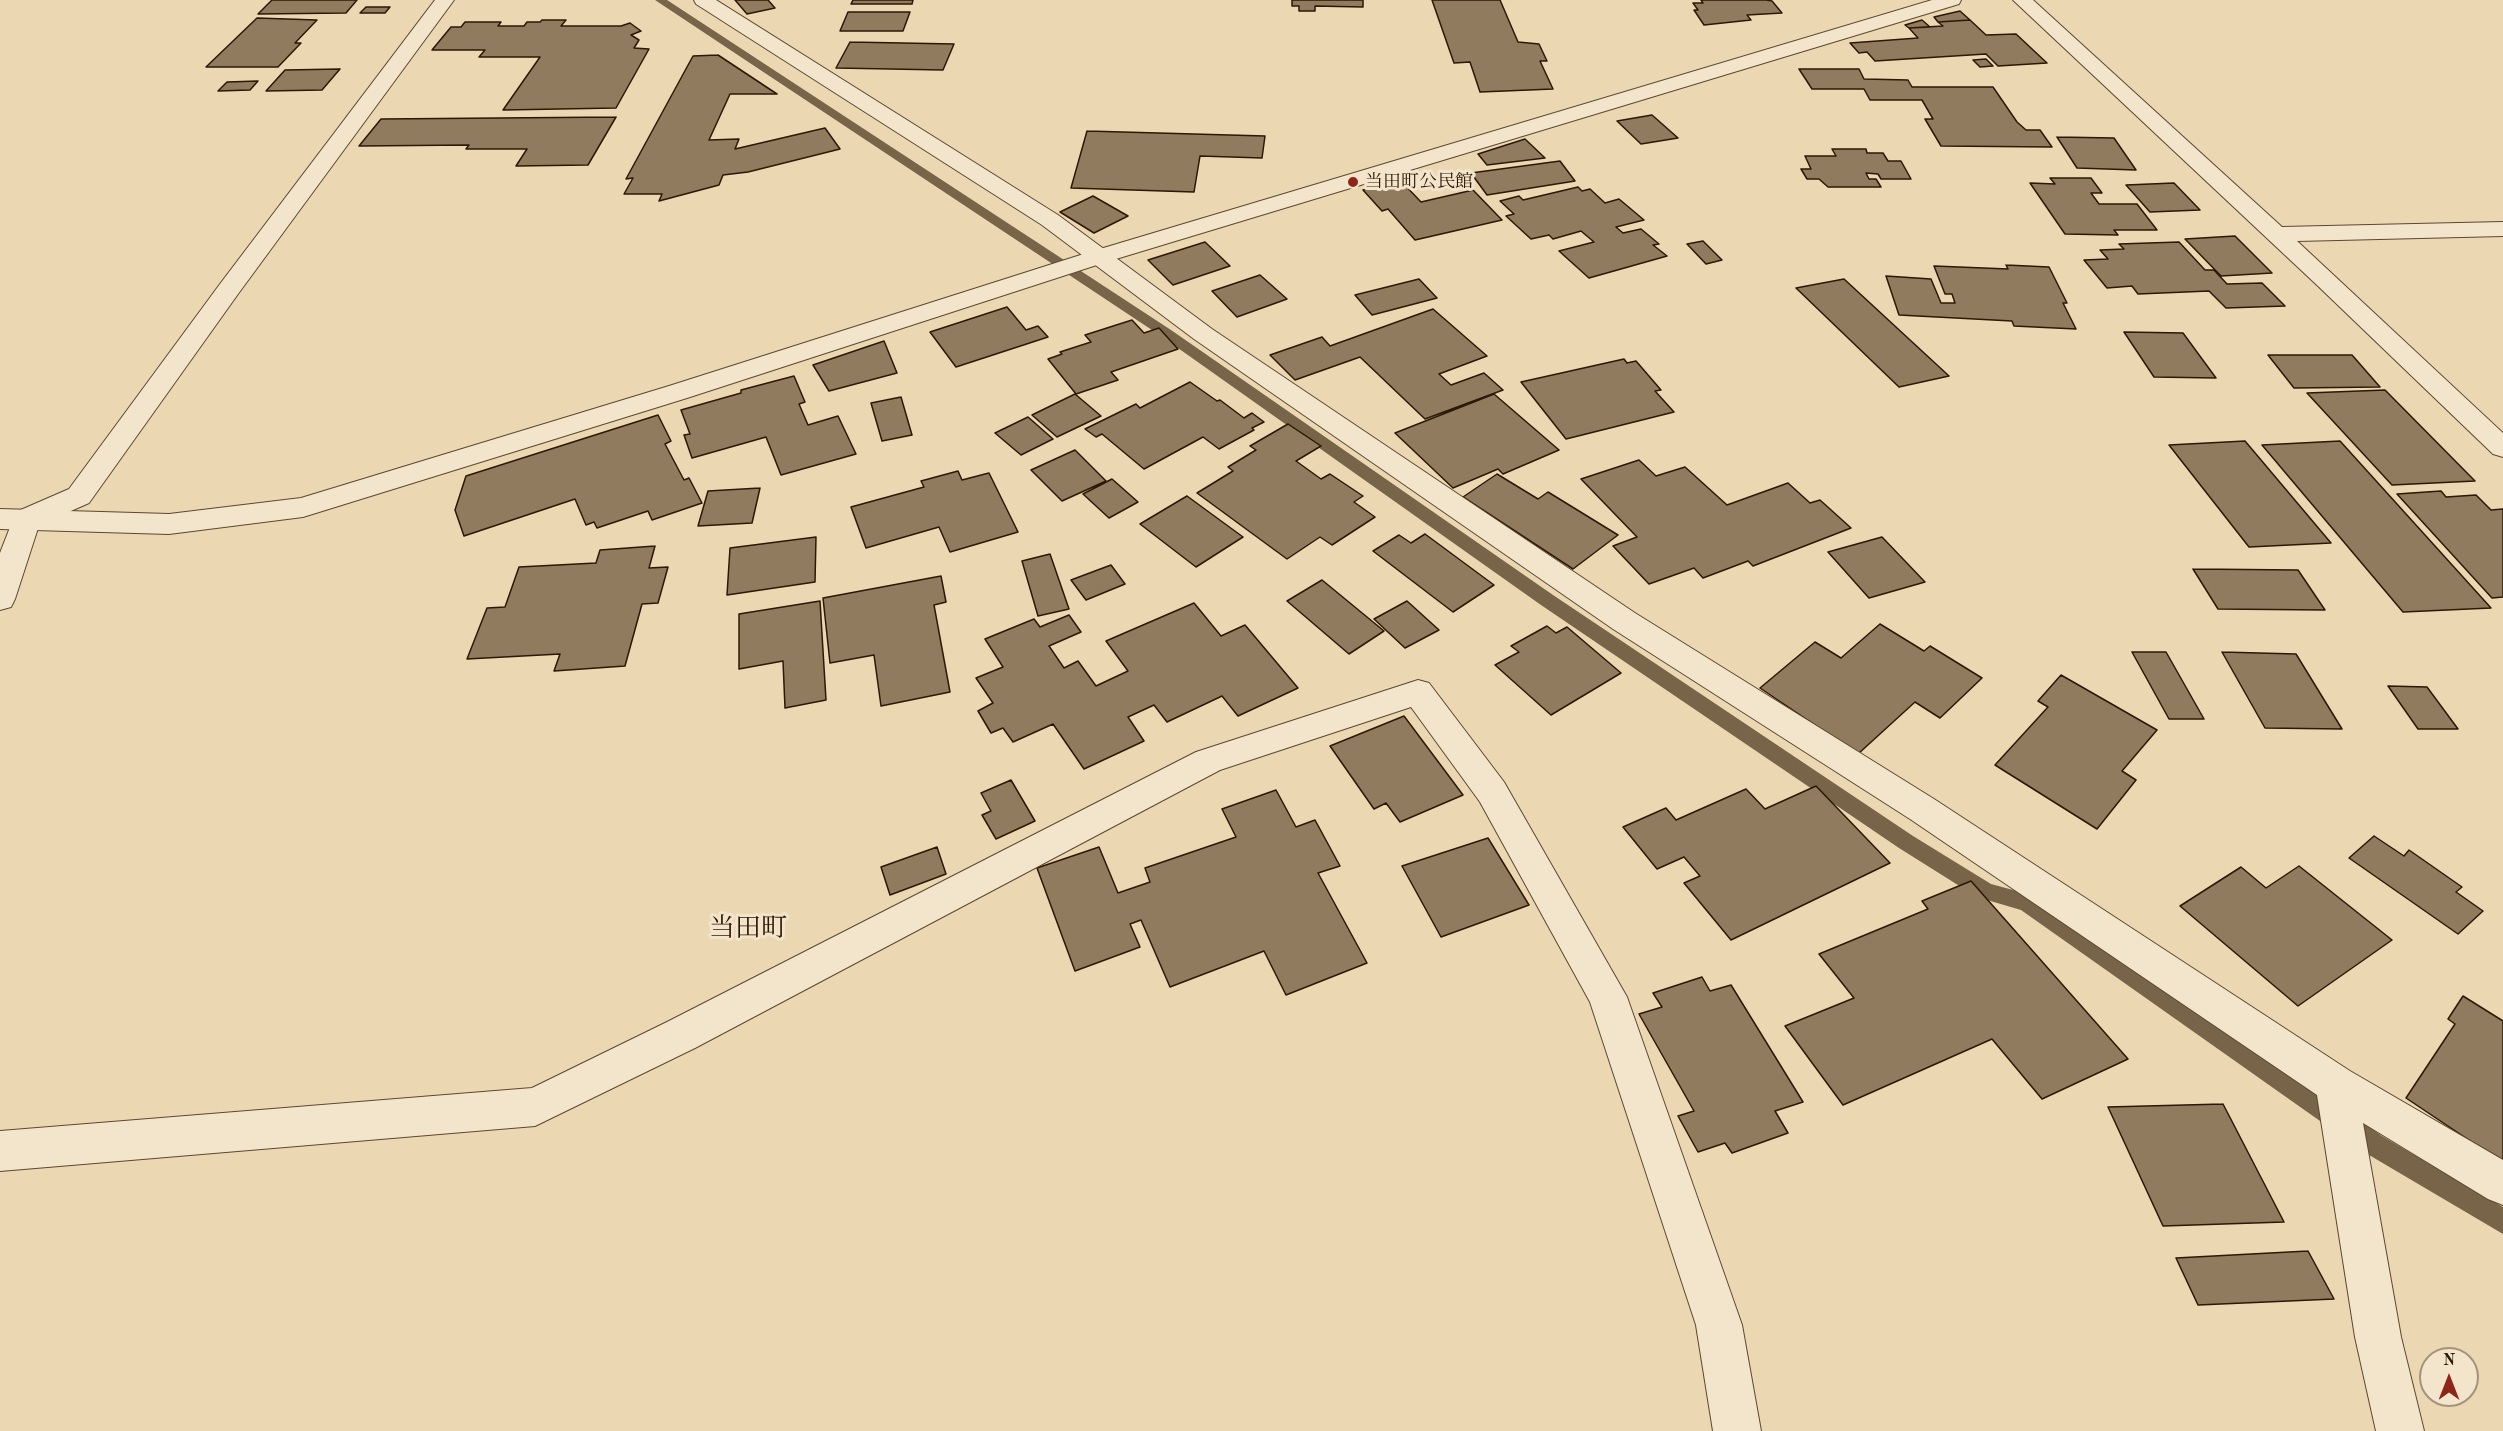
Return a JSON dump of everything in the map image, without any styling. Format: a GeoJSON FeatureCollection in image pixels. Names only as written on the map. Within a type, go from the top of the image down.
{"type":"FeatureCollection","features":[{"type":"Feature","properties":{"kind":"street"},"geometry":{"type":"LineString","coordinates":[[13,519],[79,496],[229,289],[445,0]]}},
{"type":"Feature","properties":{"kind":"street"},"geometry":{"type":"LineString","coordinates":[[703,0],[1050,220],[1203,334],[1624,621],[1922,810],[2336,1084],[2503,1184]]}},
{"type":"Feature","properties":{"kind":"street"},"geometry":{"type":"LineString","coordinates":[[13,519],[169,524],[303,507],[678,392],[1098,257],[1952,0]]}},
{"type":"Feature","properties":{"kind":"street"},"geometry":{"type":"LineString","coordinates":[[2022,0],[2276,234],[2503,448]]}},
{"type":"Feature","properties":{"kind":"street"},"geometry":{"type":"LineString","coordinates":[[2276,234],[2503,230]]}},
{"type":"Feature","properties":{"kind":"street"},"geometry":{"type":"LineString","coordinates":[[0,599],[13,519]]}},
{"type":"Feature","properties":{"kind":"street"},"geometry":{"type":"LineString","coordinates":[[0,1151],[536,1107],[692,1030],[1208,761],[1418,692],[1492,792],[1608,997],[1719,1325],[1737,1431]]}},
{"type":"Feature","properties":{"kind":"street"},"geometry":{"type":"LineString","coordinates":[[2336,1084],[2378,1337],[2400,1431]]}},
{"type":"Feature","properties":{"kind":"building"},"geometry":{"type":"Polygon","coordinates":[[[272,0],[357,0],[346,13],[258,14],[272,0]]]}},
{"type":"Feature","properties":{"kind":"building"},"geometry":{"type":"Polygon","coordinates":[[[735,0],[768,0],[775,8],[747,14],[735,0]]]}},
{"type":"Feature","properties":{"kind":"building"},"geometry":{"type":"Polygon","coordinates":[[[853,0],[913,0],[912,4],[851,4],[853,0]]]}},
{"type":"Feature","properties":{"kind":"building"},"geometry":{"type":"Polygon","coordinates":[[[1292,0],[1363,0],[1363,7],[1315,6],[1315,11],[1299,11],[1299,6],[1292,6],[1292,0]]]}},
{"type":"Feature","properties":{"kind":"building"},"geometry":{"type":"Polygon","coordinates":[[[1432,0],[1500,0],[1518,42],[1539,44],[1547,61],[1540,61],[1553,89],[1480,92],[1470,62],[1454,63],[1432,0]]]}},
{"type":"Feature","properties":{"kind":"building"},"geometry":{"type":"Polygon","coordinates":[[[1701,0],[1766,0],[1772,1],[1782,13],[1747,15],[1751,20],[1704,25],[1694,10],[1698,10],[1693,3],[1703,3],[1701,0]]]}},
{"type":"Feature","properties":{"kind":"building"},"geometry":{"type":"Polygon","coordinates":[[[366,7],[390,7],[385,13],[360,13],[366,7]]]}},
{"type":"Feature","properties":{"kind":"building"},"geometry":{"type":"Polygon","coordinates":[[[1960,11],[1970,20],[1938,22],[1934,17],[1960,11]]]}},
{"type":"Feature","properties":{"kind":"building"},"geometry":{"type":"Polygon","coordinates":[[[848,12],[910,12],[903,31],[840,31],[848,12]]]}},
{"type":"Feature","properties":{"kind":"building"},"geometry":{"type":"Polygon","coordinates":[[[257,18],[317,20],[295,43],[301,43],[278,67],[206,67],[257,18]]]}},
{"type":"Feature","properties":{"kind":"building"},"geometry":{"type":"Polygon","coordinates":[[[566,20],[561,26],[621,26],[630,23],[641,31],[631,35],[639,40],[634,48],[649,49],[616,108],[503,110],[540,57],[479,57],[485,50],[432,50],[451,27],[461,27],[465,22],[501,22],[498,26],[524,26],[527,22],[566,20]]]}},
{"type":"Feature","properties":{"kind":"building"},"geometry":{"type":"Polygon","coordinates":[[[1922,20],[1930,27],[1909,28],[1905,25],[1922,20]]]}},
{"type":"Feature","properties":{"kind":"building"},"geometry":{"type":"Polygon","coordinates":[[[1970,20],[1986,35],[2016,34],[2047,63],[1998,66],[1986,54],[1875,61],[1867,52],[1859,53],[1850,43],[1918,38],[1909,28],[1943,26],[1938,22],[1970,20]]]}},
{"type":"Feature","properties":{"kind":"building"},"geometry":{"type":"Polygon","coordinates":[[[850,42],[954,44],[943,70],[836,68],[850,42]]]}},
{"type":"Feature","properties":{"kind":"building"},"geometry":{"type":"Polygon","coordinates":[[[718,55],[777,94],[730,94],[709,140],[739,139],[735,149],[825,128],[840,149],[748,172],[723,175],[719,185],[659,201],[662,194],[624,194],[633,178],[626,179],[693,56],[718,55]]]}},
{"type":"Feature","properties":{"kind":"building"},"geometry":{"type":"Polygon","coordinates":[[[1986,59],[1993,66],[1980,67],[1973,60],[1986,59]]]}},
{"type":"Feature","properties":{"kind":"building"},"geometry":{"type":"Polygon","coordinates":[[[340,69],[322,90],[266,91],[285,70],[340,69]]]}},
{"type":"Feature","properties":{"kind":"building"},"geometry":{"type":"Polygon","coordinates":[[[1799,69],[1859,69],[1864,79],[1908,80],[1912,87],[1993,87],[2017,122],[2026,130],[2040,130],[2052,147],[1941,146],[1925,119],[1933,119],[1922,100],[1870,100],[1864,89],[1812,89],[1799,69]]]}},
{"type":"Feature","properties":{"kind":"building"},"geometry":{"type":"Polygon","coordinates":[[[258,81],[250,90],[218,91],[227,82],[258,81]]]}},
{"type":"Feature","properties":{"kind":"building"},"geometry":{"type":"Polygon","coordinates":[[[1652,115],[1678,138],[1641,144],[1617,121],[1652,115]]]}},
{"type":"Feature","properties":{"kind":"building"},"geometry":{"type":"Polygon","coordinates":[[[616,117],[588,165],[516,166],[527,149],[466,149],[469,145],[359,146],[381,119],[616,117]]]}},
{"type":"Feature","properties":{"kind":"building"},"geometry":{"type":"Polygon","coordinates":[[[1087,131],[1265,136],[1262,158],[1200,156],[1194,192],[1071,188],[1087,131]]]}},
{"type":"Feature","properties":{"kind":"building"},"geometry":{"type":"Polygon","coordinates":[[[2057,137],[2114,138],[2136,170],[2077,168],[2057,137]]]}},
{"type":"Feature","properties":{"kind":"building"},"geometry":{"type":"Polygon","coordinates":[[[1525,139],[1545,158],[1487,165],[1478,154],[1525,139]]]}},
{"type":"Feature","properties":{"kind":"building"},"geometry":{"type":"Polygon","coordinates":[[[1832,149],[1866,149],[1867,153],[1883,153],[1888,161],[1901,161],[1911,179],[1881,179],[1878,174],[1866,173],[1869,179],[1876,179],[1881,187],[1828,187],[1819,179],[1807,179],[1801,169],[1811,169],[1805,156],[1836,156],[1832,149]]]}},
{"type":"Feature","properties":{"kind":"building"},"geometry":{"type":"Polygon","coordinates":[[[1560,161],[1575,181],[1487,195],[1471,173],[1560,161]]]}},
{"type":"Feature","properties":{"kind":"building"},"geometry":{"type":"Polygon","coordinates":[[[2050,178],[2091,178],[2102,193],[2091,193],[2099,204],[2137,204],[2157,230],[2114,230],[2118,235],[2065,234],[2030,183],[2055,184],[2050,178]]]}},
{"type":"Feature","properties":{"kind":"building"},"geometry":{"type":"Polygon","coordinates":[[[1401,181],[1421,202],[1473,190],[1502,220],[1415,240],[1388,209],[1382,211],[1363,190],[1401,181]]]}},
{"type":"Feature","properties":{"kind":"building"},"geometry":{"type":"Polygon","coordinates":[[[2174,183],[2200,210],[2150,212],[2126,185],[2174,183]]]}},
{"type":"Feature","properties":{"kind":"building"},"geometry":{"type":"Polygon","coordinates":[[[1578,187],[1582,191],[1590,189],[1605,203],[1619,199],[1644,220],[1616,227],[1623,233],[1641,229],[1659,244],[1653,245],[1667,256],[1589,278],[1559,251],[1594,242],[1581,231],[1553,239],[1549,235],[1531,239],[1506,216],[1514,214],[1500,201],[1519,196],[1523,200],[1578,187]]]}},
{"type":"Feature","properties":{"kind":"building"},"geometry":{"type":"Polygon","coordinates":[[[1093,196],[1128,216],[1094,233],[1060,212],[1093,196]]]}},
{"type":"Feature","properties":{"kind":"building"},"geometry":{"type":"Polygon","coordinates":[[[2235,236],[2272,273],[2221,276],[2185,239],[2235,236]]]}},
{"type":"Feature","properties":{"kind":"building"},"geometry":{"type":"Polygon","coordinates":[[[1703,241],[1722,260],[1706,264],[1687,244],[1703,241]]]}},
{"type":"Feature","properties":{"kind":"building"},"geometry":{"type":"Polygon","coordinates":[[[1205,242],[1230,266],[1173,285],[1148,260],[1205,242]]]}},
{"type":"Feature","properties":{"kind":"building"},"geometry":{"type":"Polygon","coordinates":[[[2179,242],[2205,270],[2214,270],[2227,284],[2262,283],[2285,306],[2226,308],[2209,291],[2138,294],[2132,286],[2107,288],[2084,260],[2108,259],[2100,250],[2124,249],[2119,244],[2179,242]]]}},
{"type":"Feature","properties":{"kind":"building"},"geometry":{"type":"Polygon","coordinates":[[[2006,265],[2049,267],[2067,303],[2063,303],[2076,329],[2014,326],[2012,321],[1899,315],[1886,276],[1931,279],[1941,303],[1955,303],[1952,294],[1945,294],[1934,266],[2008,269],[2006,265]]]}},
{"type":"Feature","properties":{"kind":"building"},"geometry":{"type":"Polygon","coordinates":[[[1260,275],[1287,299],[1237,317],[1212,291],[1260,275]]]}},
{"type":"Feature","properties":{"kind":"building"},"geometry":{"type":"Polygon","coordinates":[[[1419,279],[1437,298],[1372,315],[1355,295],[1419,279]]]}},
{"type":"Feature","properties":{"kind":"building"},"geometry":{"type":"Polygon","coordinates":[[[1844,279],[1949,376],[1899,387],[1796,288],[1844,279]]]}},
{"type":"Feature","properties":{"kind":"building"},"geometry":{"type":"Polygon","coordinates":[[[1007,307],[1026,330],[1038,326],[1048,337],[956,367],[930,332],[1007,307]]]}},
{"type":"Feature","properties":{"kind":"building"},"geometry":{"type":"Polygon","coordinates":[[[1433,309],[1487,356],[1439,374],[1451,385],[1484,373],[1503,390],[1425,419],[1360,357],[1295,380],[1270,355],[1322,337],[1330,346],[1433,309]]]}},
{"type":"Feature","properties":{"kind":"building"},"geometry":{"type":"Polygon","coordinates":[[[1132,320],[1144,333],[1159,328],[1178,349],[1111,372],[1118,380],[1076,394],[1048,359],[1062,354],[1060,352],[1091,342],[1085,335],[1132,320]]]}},
{"type":"Feature","properties":{"kind":"building"},"geometry":{"type":"Polygon","coordinates":[[[2124,332],[2183,333],[2216,378],[2154,377],[2124,332]]]}},
{"type":"Feature","properties":{"kind":"building"},"geometry":{"type":"Polygon","coordinates":[[[884,341],[897,373],[829,391],[813,365],[884,341]]]}},
{"type":"Feature","properties":{"kind":"building"},"geometry":{"type":"Polygon","coordinates":[[[2268,355],[2352,355],[2380,387],[2294,388],[2268,355]]]}},
{"type":"Feature","properties":{"kind":"building"},"geometry":{"type":"Polygon","coordinates":[[[1624,359],[1627,363],[1636,361],[1661,390],[1655,391],[1674,412],[1566,439],[1521,382],[1624,359]]]}},
{"type":"Feature","properties":{"kind":"building"},"geometry":{"type":"Polygon","coordinates":[[[794,376],[805,402],[799,404],[808,425],[838,416],[856,454],[781,475],[766,437],[692,458],[684,435],[690,434],[681,410],[741,393],[741,390],[794,376]]]}},
{"type":"Feature","properties":{"kind":"building"},"geometry":{"type":"Polygon","coordinates":[[[1190,382],[1244,418],[1252,413],[1264,422],[1219,449],[1203,437],[1144,469],[1102,434],[1096,437],[1085,429],[1136,404],[1140,408],[1190,382]]]}},
{"type":"Feature","properties":{"kind":"building"},"geometry":{"type":"Polygon","coordinates":[[[2385,390],[2475,481],[2392,485],[2307,393],[2385,390]]]}},
{"type":"Feature","properties":{"kind":"building"},"geometry":{"type":"Polygon","coordinates":[[[1075,394],[1101,416],[1057,437],[1032,415],[1075,394]]]}},
{"type":"Feature","properties":{"kind":"building"},"geometry":{"type":"Polygon","coordinates":[[[1494,394],[1559,450],[1503,474],[1498,469],[1453,488],[1395,433],[1494,394]]]}},
{"type":"Feature","properties":{"kind":"building"},"geometry":{"type":"Polygon","coordinates":[[[901,397],[912,435],[882,441],[871,403],[901,397]]]}},
{"type":"Feature","properties":{"kind":"building"},"geometry":{"type":"Polygon","coordinates":[[[658,415],[671,441],[665,444],[684,480],[689,478],[702,503],[652,520],[648,511],[597,528],[594,522],[586,525],[575,499],[464,536],[455,510],[466,476],[658,415]]]}},
{"type":"Feature","properties":{"kind":"building"},"geometry":{"type":"Polygon","coordinates":[[[1028,417],[1053,439],[1021,455],[995,433],[1028,417]]]}},
{"type":"Feature","properties":{"kind":"building"},"geometry":{"type":"Polygon","coordinates":[[[1288,424],[1321,446],[1296,461],[1321,479],[1330,474],[1363,496],[1354,502],[1375,517],[1332,545],[1320,537],[1287,559],[1197,493],[1233,471],[1228,467],[1256,450],[1250,446],[1288,424]]]}},
{"type":"Feature","properties":{"kind":"building"},"geometry":{"type":"Polygon","coordinates":[[[2245,441],[2331,543],[2249,547],[2169,445],[2245,441]]]}},
{"type":"Feature","properties":{"kind":"building"},"geometry":{"type":"Polygon","coordinates":[[[2340,441],[2491,608],[2403,612],[2262,445],[2340,441]]]}},
{"type":"Feature","properties":{"kind":"building"},"geometry":{"type":"Polygon","coordinates":[[[1075,450],[1106,481],[1062,501],[1031,470],[1075,450]]]}},
{"type":"Feature","properties":{"kind":"building"},"geometry":{"type":"Polygon","coordinates":[[[1639,460],[1656,476],[1685,467],[1727,505],[1788,483],[1810,503],[1820,500],[1851,528],[1753,566],[1748,561],[1703,578],[1694,568],[1649,584],[1613,546],[1637,537],[1581,479],[1639,460]]]}},
{"type":"Feature","properties":{"kind":"building"},"geometry":{"type":"Polygon","coordinates":[[[958,471],[962,480],[989,473],[1018,532],[950,552],[939,527],[866,548],[851,507],[924,487],[921,481],[958,471]]]}},
{"type":"Feature","properties":{"kind":"building"},"geometry":{"type":"Polygon","coordinates":[[[1497,474],[1538,499],[1548,492],[1618,535],[1573,569],[1463,497],[1497,474]]]}},
{"type":"Feature","properties":{"kind":"building"},"geometry":{"type":"Polygon","coordinates":[[[1112,479],[1138,502],[1109,518],[1083,494],[1112,479]]]}},
{"type":"Feature","properties":{"kind":"building"},"geometry":{"type":"Polygon","coordinates":[[[760,488],[752,523],[698,526],[708,491],[760,488]]]}},
{"type":"Feature","properties":{"kind":"building"},"geometry":{"type":"Polygon","coordinates":[[[2441,491],[2446,497],[2476,495],[2491,510],[2503,509],[2503,597],[2492,598],[2397,494],[2441,491]]]}},
{"type":"Feature","properties":{"kind":"building"},"geometry":{"type":"Polygon","coordinates":[[[1187,496],[1243,537],[1196,567],[1140,524],[1187,496]]]}},
{"type":"Feature","properties":{"kind":"building"},"geometry":{"type":"Polygon","coordinates":[[[1425,534],[1494,585],[1453,612],[1373,551],[1399,535],[1411,543],[1425,534]]]}},
{"type":"Feature","properties":{"kind":"building"},"geometry":{"type":"Polygon","coordinates":[[[816,537],[815,582],[727,595],[730,548],[816,537]]]}},
{"type":"Feature","properties":{"kind":"building"},"geometry":{"type":"Polygon","coordinates":[[[1882,537],[1925,582],[1869,598],[1828,552],[1882,537]]]}},
{"type":"Feature","properties":{"kind":"building"},"geometry":{"type":"Polygon","coordinates":[[[655,546],[649,568],[668,567],[658,603],[642,604],[625,666],[554,671],[560,654],[467,659],[487,608],[505,607],[519,567],[596,563],[600,550],[655,546]]]}},
{"type":"Feature","properties":{"kind":"building"},"geometry":{"type":"Polygon","coordinates":[[[1050,554],[1069,609],[1038,616],[1022,561],[1050,554]]]}},
{"type":"Feature","properties":{"kind":"building"},"geometry":{"type":"Polygon","coordinates":[[[1111,565],[1125,584],[1086,600],[1071,580],[1111,565]]]}},
{"type":"Feature","properties":{"kind":"building"},"geometry":{"type":"Polygon","coordinates":[[[2193,569],[2298,570],[2325,610],[2218,609],[2193,569]]]}},
{"type":"Feature","properties":{"kind":"building"},"geometry":{"type":"Polygon","coordinates":[[[941,576],[946,602],[934,605],[950,692],[881,706],[874,655],[830,663],[823,598],[941,576]]]}},
{"type":"Feature","properties":{"kind":"building"},"geometry":{"type":"Polygon","coordinates":[[[1322,580],[1384,631],[1349,654],[1287,601],[1322,580]]]}},
{"type":"Feature","properties":{"kind":"building"},"geometry":{"type":"Polygon","coordinates":[[[820,601],[826,700],[785,708],[783,661],[739,669],[739,614],[820,601]]]}},
{"type":"Feature","properties":{"kind":"building"},"geometry":{"type":"Polygon","coordinates":[[[1407,601],[1439,630],[1405,648],[1374,619],[1407,601]]]}},
{"type":"Feature","properties":{"kind":"building"},"geometry":{"type":"Polygon","coordinates":[[[1194,603],[1221,636],[1245,625],[1298,688],[1238,716],[1222,696],[1167,722],[1154,705],[1128,717],[1144,741],[1084,769],[1053,724],[1013,742],[1003,728],[991,733],[978,711],[993,703],[976,678],[1003,667],[985,639],[1034,619],[1040,627],[1069,615],[1081,632],[1049,646],[1064,668],[1078,661],[1096,686],[1128,671],[1106,641],[1194,603]]]}},
{"type":"Feature","properties":{"kind":"building"},"geometry":{"type":"Polygon","coordinates":[[[1880,624],[1924,651],[1930,646],[1982,678],[1940,718],[1915,702],[1858,754],[1760,688],[1815,642],[1841,658],[1880,624]]]}},
{"type":"Feature","properties":{"kind":"building"},"geometry":{"type":"Polygon","coordinates":[[[1547,626],[1556,633],[1567,627],[1621,673],[1551,715],[1495,665],[1519,652],[1511,646],[1547,626]]]}},
{"type":"Feature","properties":{"kind":"building"},"geometry":{"type":"Polygon","coordinates":[[[2132,652],[2166,652],[2204,719],[2169,719],[2132,652]]]}},
{"type":"Feature","properties":{"kind":"building"},"geometry":{"type":"Polygon","coordinates":[[[2222,652],[2296,654],[2342,729],[2265,728],[2222,652]]]}},
{"type":"Feature","properties":{"kind":"building"},"geometry":{"type":"Polygon","coordinates":[[[2061,675],[2157,730],[2122,771],[2136,780],[2097,829],[1995,765],[2048,707],[2038,701],[2061,675]]]}},
{"type":"Feature","properties":{"kind":"building"},"geometry":{"type":"Polygon","coordinates":[[[2388,686],[2427,687],[2458,729],[2418,729],[2388,686]]]}},
{"type":"Feature","properties":{"kind":"building"},"geometry":{"type":"Polygon","coordinates":[[[1404,716],[1463,795],[1400,822],[1386,803],[1374,809],[1330,746],[1404,716]]]}},
{"type":"Feature","properties":{"kind":"building"},"geometry":{"type":"Polygon","coordinates":[[[1011,780],[1035,821],[996,839],[982,815],[991,811],[981,793],[1011,780]]]}},
{"type":"Feature","properties":{"kind":"building"},"geometry":{"type":"Polygon","coordinates":[[[1816,786],[1890,863],[1731,940],[1684,883],[1700,876],[1684,857],[1657,869],[1623,827],[1666,808],[1676,820],[1746,789],[1765,809],[1816,786]]]}},
{"type":"Feature","properties":{"kind":"building"},"geometry":{"type":"Polygon","coordinates":[[[1276,790],[1296,827],[1315,820],[1340,866],[1318,873],[1367,963],[1286,995],[1264,951],[1170,987],[1141,920],[1130,924],[1140,947],[1075,971],[1037,868],[1099,847],[1118,893],[1150,882],[1145,868],[1236,837],[1222,809],[1276,790]]]}},
{"type":"Feature","properties":{"kind":"building"},"geometry":{"type":"Polygon","coordinates":[[[2374,836],[2404,856],[2409,850],[2462,887],[2456,892],[2483,911],[2458,934],[2349,858],[2374,836]]]}},
{"type":"Feature","properties":{"kind":"building"},"geometry":{"type":"Polygon","coordinates":[[[1488,838],[1529,905],[1441,937],[1402,866],[1488,838]]]}},
{"type":"Feature","properties":{"kind":"building"},"geometry":{"type":"Polygon","coordinates":[[[937,847],[946,874],[890,895],[881,867],[937,847]]]}},
{"type":"Feature","properties":{"kind":"building"},"geometry":{"type":"Polygon","coordinates":[[[2299,866],[2392,940],[2298,1006],[2180,906],[2241,867],[2266,888],[2299,866]]]}},
{"type":"Feature","properties":{"kind":"building"},"geometry":{"type":"Polygon","coordinates":[[[1971,881],[2128,1059],[2042,1099],[1992,1039],[1843,1105],[1785,1026],[1854,998],[1819,954],[1928,909],[1922,901],[1971,881]]]}},
{"type":"Feature","properties":{"kind":"building"},"geometry":{"type":"Polygon","coordinates":[[[1702,977],[1710,991],[1731,985],[1803,1102],[1775,1111],[1788,1133],[1732,1153],[1725,1143],[1698,1152],[1678,1116],[1694,1111],[1639,1014],[1662,1007],[1653,993],[1702,977]]]}},
{"type":"Feature","properties":{"kind":"building"},"geometry":{"type":"Polygon","coordinates":[[[2463,996],[2503,1021],[2503,1163],[2406,1098],[2455,1024],[2448,1019],[2463,996]]]}},
{"type":"Feature","properties":{"kind":"building"},"geometry":{"type":"Polygon","coordinates":[[[2223,1104],[2284,1222],[2163,1226],[2108,1107],[2223,1104]]]}},
{"type":"Feature","properties":{"kind":"building"},"geometry":{"type":"Polygon","coordinates":[[[2308,1251],[2334,1299],[2198,1305],[2176,1258],[2308,1251]]]}},
{"type":"Feature","properties":{"kind":"waterway"},"geometry":{"type":"LineString","coordinates":[[660,0],[1166,333],[1547,600],[1906,842],[1985,891],[2027,903],[2373,1144],[2503,1221]]}},
{"type":"Feature","properties":{"kind":"place","name":"当田町公民館"},"geometry":{"type":"Point","coordinates":[1353,182]}},
{"type":"Feature","properties":{"kind":"district","name":"当田町"},"geometry":{"type":"Point","coordinates":[748,929]}}]}
